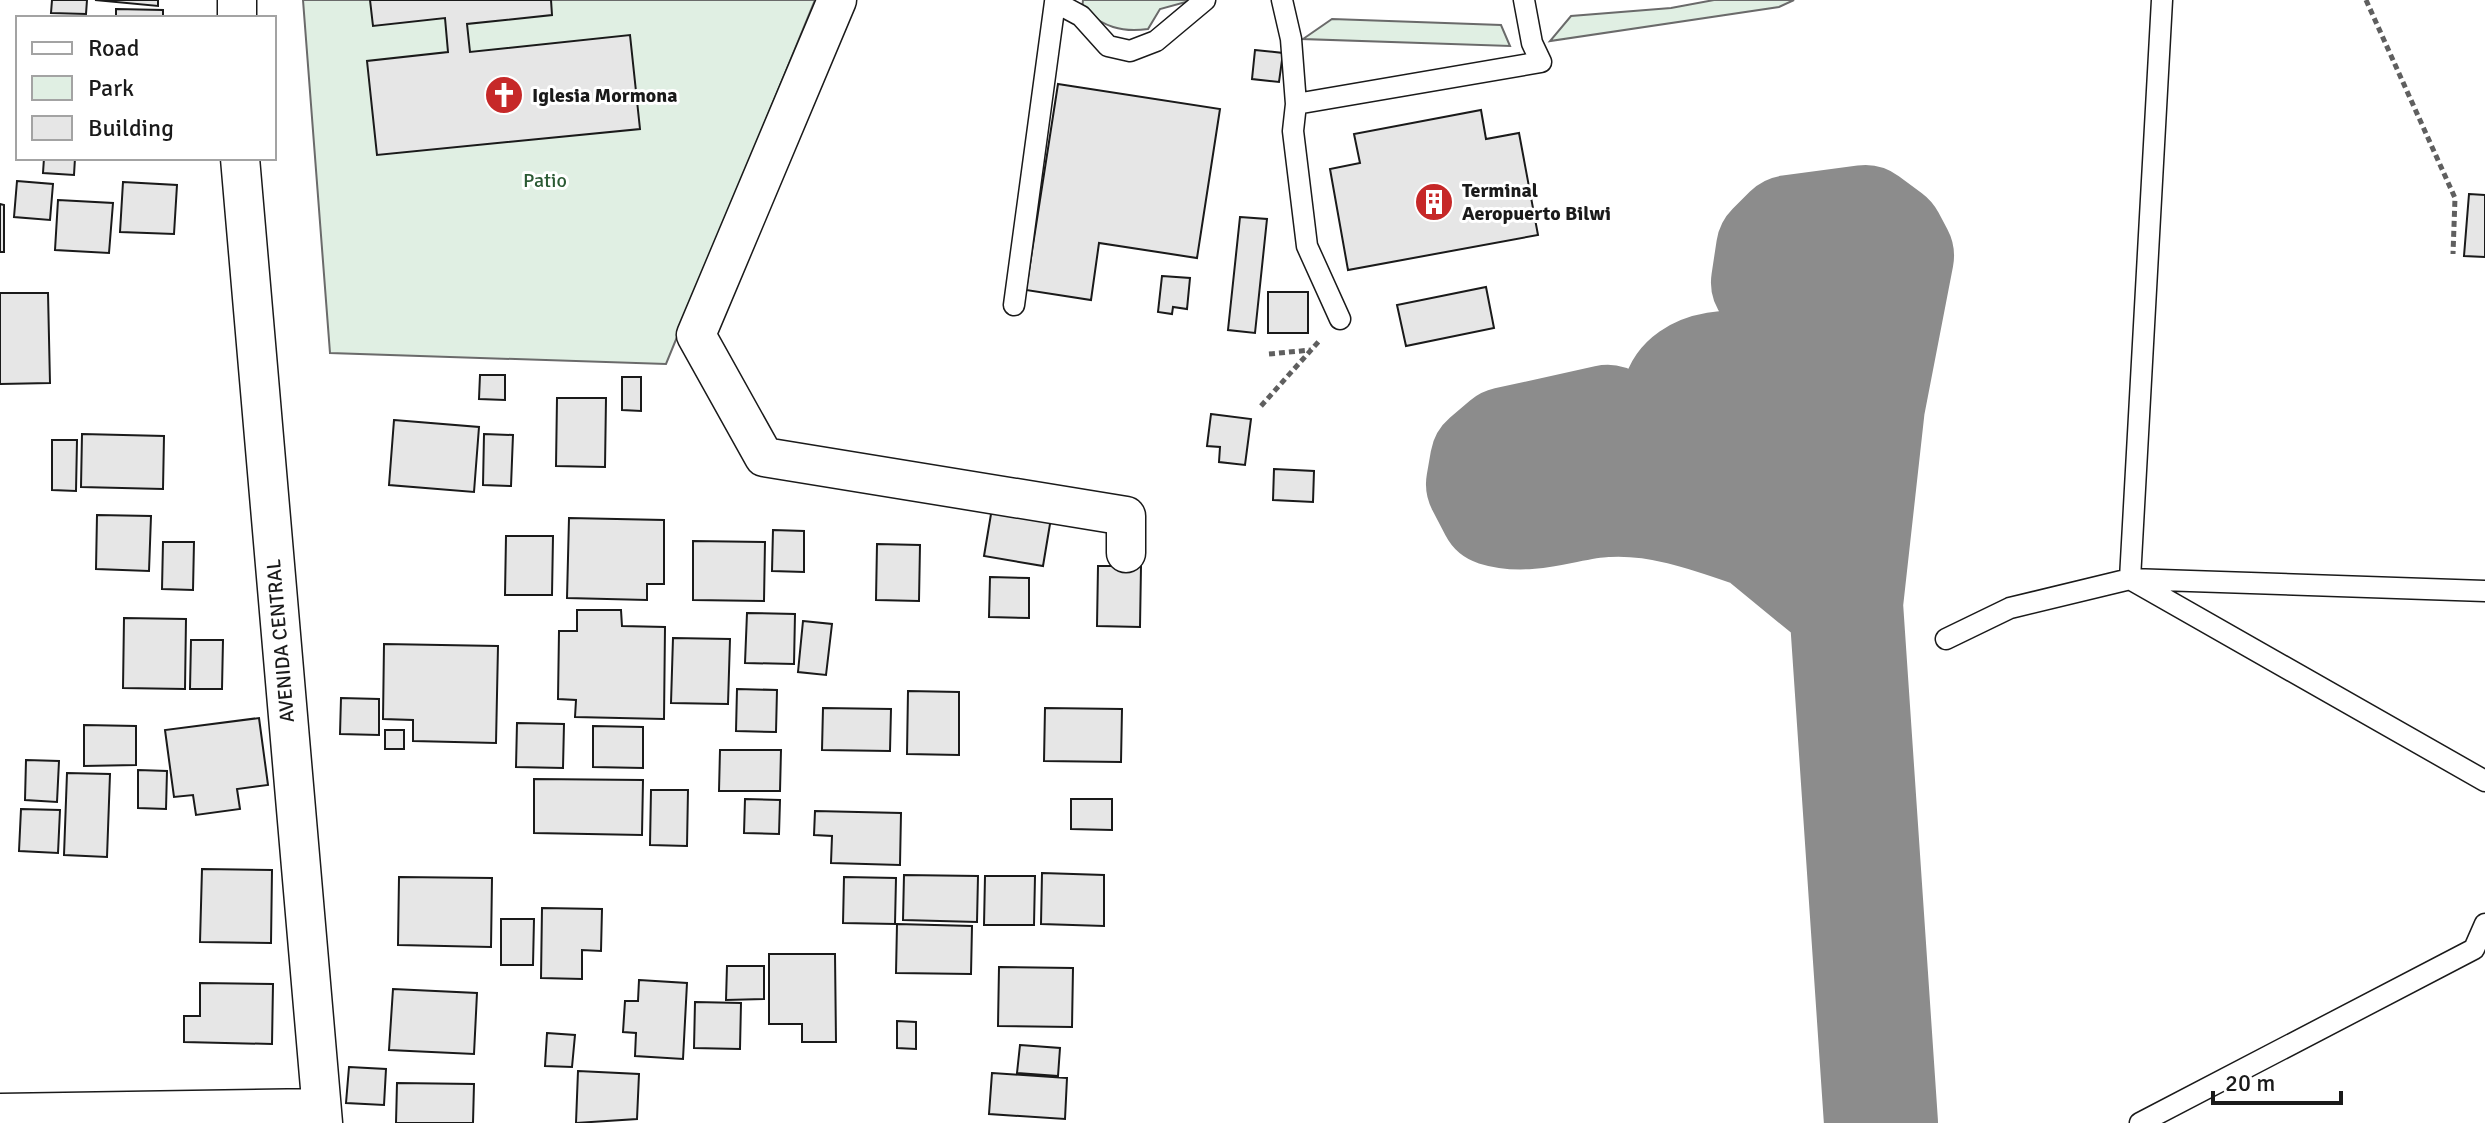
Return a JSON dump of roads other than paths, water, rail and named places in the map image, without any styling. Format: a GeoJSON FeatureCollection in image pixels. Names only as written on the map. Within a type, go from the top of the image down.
{"type":"FeatureCollection","features":[{"type":"Feature","properties":{"kind":"street"},"geometry":{"type":"LineString","coordinates":[[837,0],[696,335],[764,457],[1126,516],[1126,553]]}},
{"type":"Feature","properties":{"kind":"street","name":"AVENIDA CENTRAL"},"geometry":{"type":"LineString","coordinates":[[240,160],[322,1116]]}},
{"type":"Feature","properties":{"kind":"street"},"geometry":{"type":"LineString","coordinates":[[0,1113],[322,1116]]}},
{"type":"Feature","properties":{"kind":"lane"},"geometry":{"type":"LineString","coordinates":[[1014,305],[1055,2],[1081,16],[1108,46],[1130,51],[1156,41],[1205,0]]}},
{"type":"Feature","properties":{"kind":"lane"},"geometry":{"type":"LineString","coordinates":[[1282,0],[1291,39],[1296,104],[1293,131],[1307,246],[1340,319]]}},
{"type":"Feature","properties":{"kind":"lane"},"geometry":{"type":"LineString","coordinates":[[1296,104],[1541,62],[1532,43],[1524,0]]}},
{"type":"Feature","properties":{"kind":"lane"},"geometry":{"type":"LineString","coordinates":[[2130,579],[2162,0]]}},
{"type":"Feature","properties":{"kind":"lane"},"geometry":{"type":"LineString","coordinates":[[2130,579],[2485,781]]}},
{"type":"Feature","properties":{"kind":"lane"},"geometry":{"type":"LineString","coordinates":[[1946,639],[2010,608],[2130,579],[2485,591]]}},
{"type":"Feature","properties":{"kind":"lane"},"geometry":{"type":"LineString","coordinates":[[2140,1123],[2474,949],[2485,924]]}},
{"type":"Feature","properties":{"kind":"place","name":"Iglesia Mormona"},"geometry":{"type":"Point","coordinates":[504,95]}},
{"type":"Feature","properties":{"kind":"place","name":"Terminal Aeropuerto Bilwi"},"geometry":{"type":"Point","coordinates":[1434,202]}},
{"type":"Feature","properties":{"kind":"park label","name":"Patio"},"geometry":{"type":"Point","coordinates":[545,180]}}]}
